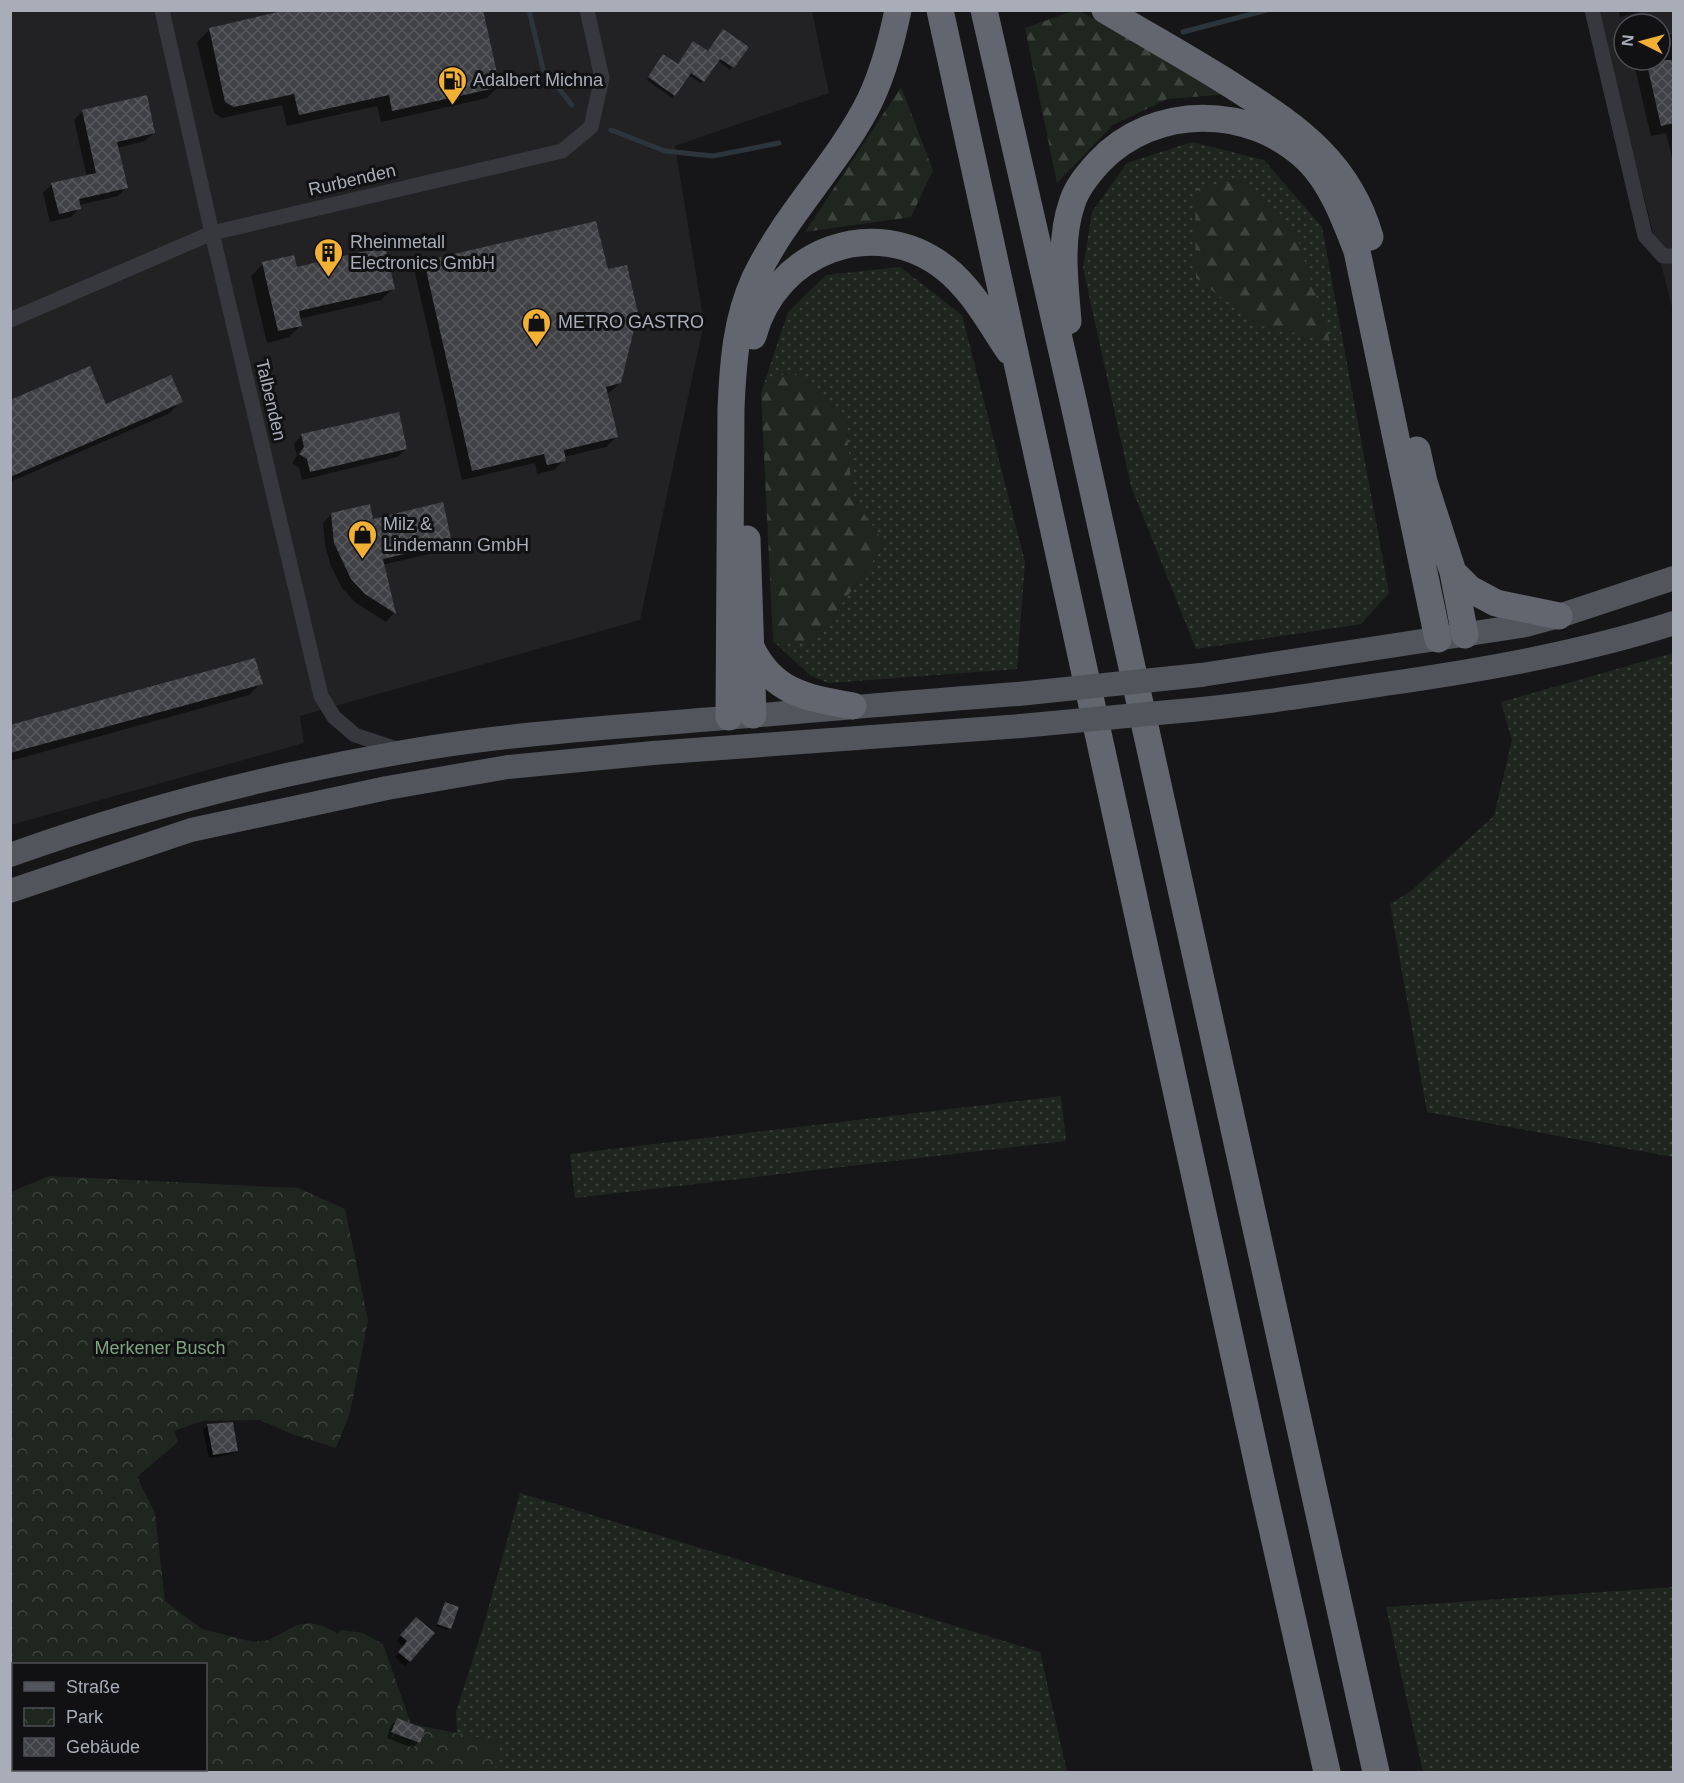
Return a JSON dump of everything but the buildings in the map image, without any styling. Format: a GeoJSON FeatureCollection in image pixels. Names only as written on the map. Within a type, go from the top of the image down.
{"type":"FeatureCollection","features":[{"type":"Feature","properties":{"kind":"highway"},"geometry":{"type":"LineString","coordinates":[[741,716],[731,417],[735,356],[743,312],[755,278],[779,237],[866,108],[888,52],[898,10]]}},
{"type":"Feature","properties":{"kind":"highway"},"geometry":{"type":"LineString","coordinates":[[940,10],[1260,1477],[1327,1773]]}},
{"type":"Feature","properties":{"kind":"highway"},"geometry":{"type":"LineString","coordinates":[[984,10],[1376,1773]]}},
{"type":"Feature","properties":{"kind":"highway"},"geometry":{"type":"LineString","coordinates":[[1105,10],[1274,112],[1320,150],[1349,187],[1363,215],[1374,249],[1424,482],[1453,572],[1465,635]]}},
{"type":"Feature","properties":{"kind":"highway"},"geometry":{"type":"LineString","coordinates":[[1072,400],[1064,262],[1068,217],[1077,192],[1092,169],[1116,146],[1140,132],[1166,122],[1203,117],[1227,119],[1271,134],[1307,159],[1317,171],[1334,198],[1357,251],[1438,639]]}},
{"type":"Feature","properties":{"kind":"highway"},"geometry":{"type":"LineString","coordinates":[[741,716],[751,647],[745,459],[746,386],[756,326],[766,302],[782,280],[806,261],[846,244],[882,242],[915,250],[937,262],[956,278],[1017,363]]}},
{"type":"Feature","properties":{"kind":"highway"},"geometry":{"type":"LineString","coordinates":[[1453,572],[1470,589],[1496,603],[1559,616]]}},
{"type":"Feature","properties":{"kind":"highway"},"geometry":{"type":"LineString","coordinates":[[751,647],[765,670],[788,689],[807,697],[853,706]]}},
{"type":"Feature","properties":{"kind":"main road"},"geometry":{"type":"LineString","coordinates":[[10,855],[176,802],[331,766],[404,752],[512,736],[1018,694],[1201,675],[1526,625],[1674,578]]}},
{"type":"Feature","properties":{"kind":"main road"},"geometry":{"type":"LineString","coordinates":[[10,891],[191,830],[387,788],[508,767],[747,746],[1021,726],[1206,709],[1306,697],[1472,671],[1620,640],[1674,623]]}},
{"type":"Feature","properties":{"kind":"main road"},"geometry":{"type":"LineString","coordinates":[[1465,635],[1472,671]]}},
{"type":"Feature","properties":{"kind":"main road"},"geometry":{"type":"LineString","coordinates":[[1438,639],[1443,676]]}},
{"type":"Feature","properties":{"kind":"main road"},"geometry":{"type":"LineString","coordinates":[[741,716],[747,746]]}},
{"type":"Feature","properties":{"kind":"street","name":"Talbenden"},"geometry":{"type":"LineString","coordinates":[[162,10],[321,696],[334,717],[355,735],[404,752]]}},
{"type":"Feature","properties":{"kind":"street","name":"Rurbenden"},"geometry":{"type":"LineString","coordinates":[[10,320],[212,233],[562,151],[591,127],[602,78],[587,10]]}},
{"type":"Feature","properties":{"kind":"street"},"geometry":{"type":"LineString","coordinates":[[1592,10],[1645,236],[1663,256],[1674,256]]}},
{"type":"Feature","properties":{"kind":"shaded area"},"geometry":{"type":"Polygon","coordinates":[[[11,11],[812,11],[829,93],[675,146],[704,323],[640,620],[300,716],[304,743],[11,825],[11,11]]]}},
{"type":"Feature","properties":{"kind":"shaded area"},"geometry":{"type":"Polygon","coordinates":[[[1597,11],[1673,11],[1673,311],[1612,72],[1672,72],[1672,12],[1612,12],[1612,70],[1597,11]]]}},
{"type":"Feature","properties":{"kind":"green space"},"geometry":{"type":"Polygon","coordinates":[[[1073,11],[1080,11],[1229,94],[1167,99],[1113,125],[1057,183],[1025,28],[1073,11]]]}},
{"type":"Feature","properties":{"kind":"green space"},"geometry":{"type":"Polygon","coordinates":[[[901,87],[933,170],[911,217],[805,232],[901,87]]]}},
{"type":"Feature","properties":{"kind":"green space"},"geometry":{"type":"Polygon","coordinates":[[[1192,142],[1264,160],[1322,227],[1389,593],[1361,624],[1196,649],[1131,486],[1083,268],[1092,212],[1127,163],[1192,142]]]}},
{"type":"Feature","properties":{"kind":"green space"},"geometry":{"type":"Polygon","coordinates":[[[1241,180],[1296,233],[1330,341],[1257,325],[1196,278],[1195,189],[1241,180]]]}},
{"type":"Feature","properties":{"kind":"green space"},"geometry":{"type":"Polygon","coordinates":[[[900,267],[962,315],[1025,562],[1017,669],[829,683],[811,676],[773,641],[815,641],[885,544],[852,496],[846,417],[789,370],[761,393],[788,312],[826,275],[900,267]]]}},
{"type":"Feature","properties":{"kind":"green space"},"geometry":{"type":"Polygon","coordinates":[[[789,370],[846,417],[852,496],[885,544],[815,641],[773,641],[761,393],[789,370]]]}},
{"type":"Feature","properties":{"kind":"green space"},"geometry":{"type":"Polygon","coordinates":[[[1673,653],[1673,1157],[1427,1112],[1390,904],[1411,891],[1494,816],[1512,740],[1501,702],[1673,653]]]}},
{"type":"Feature","properties":{"kind":"green space"},"geometry":{"type":"Polygon","coordinates":[[[1061,1096],[1066,1141],[575,1198],[570,1154],[1061,1096]]]}},
{"type":"Feature","properties":{"kind":"green space","name":"Merkener Busch"},"geometry":{"type":"Polygon","coordinates":[[[49,1176],[298,1188],[345,1209],[368,1320],[350,1413],[336,1448],[292,1434],[260,1420],[202,1421],[174,1431],[178,1442],[137,1477],[155,1513],[165,1601],[202,1629],[253,1642],[269,1640],[297,1625],[310,1623],[337,1633],[342,1630],[363,1633],[383,1644],[411,1724],[498,1741],[495,1772],[11,1772],[11,1192],[49,1176]]]}},
{"type":"Feature","properties":{"kind":"green space"},"geometry":{"type":"Polygon","coordinates":[[[520,1493],[1040,1652],[1067,1772],[459,1772],[456,1712],[484,1624],[520,1493]]]}},
{"type":"Feature","properties":{"kind":"green space"},"geometry":{"type":"Polygon","coordinates":[[[1673,1587],[1673,1772],[1423,1772],[1386,1607],[1673,1587]]]}},
{"type":"Feature","properties":{"kind":"waterway"},"geometry":{"type":"LineString","coordinates":[[529,10],[543,69],[572,105]]}},
{"type":"Feature","properties":{"kind":"waterway"},"geometry":{"type":"LineString","coordinates":[[1183,32],[1267,10]]}},
{"type":"Feature","properties":{"kind":"waterway"},"geometry":{"type":"LineString","coordinates":[[611,130],[665,151],[713,156],[779,143]]}},
{"type":"Feature","properties":{"kind":"place","name":"Adalbert Michna"},"geometry":{"type":"Point","coordinates":[452,106]}},
{"type":"Feature","properties":{"kind":"place","name":"Rheinmetall Electronics GmbH"},"geometry":{"type":"Point","coordinates":[329,278]}},
{"type":"Feature","properties":{"kind":"place","name":"METRO GASTRO"},"geometry":{"type":"Point","coordinates":[537,348]}},
{"type":"Feature","properties":{"kind":"place","name":"Milz & Lindemann GmbH"},"geometry":{"type":"Point","coordinates":[362,560]}}]}
